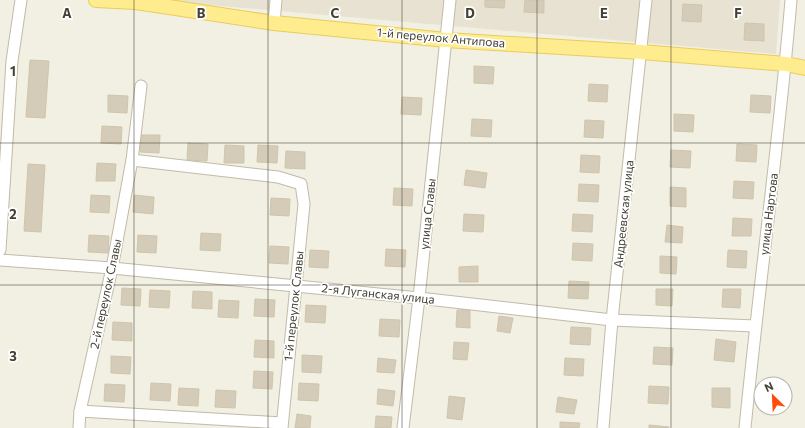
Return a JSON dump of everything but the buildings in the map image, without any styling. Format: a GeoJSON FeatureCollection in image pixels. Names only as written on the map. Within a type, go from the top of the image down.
{"type":"FeatureCollection","features":[{"type":"Feature","properties":{"kind":"main road","name":"1-й переулок Антипова"},"geometry":{"type":"LineString","coordinates":[[96,0],[136,1],[274,24],[446,40],[642,52],[786,64],[805,68]]}},
{"type":"Feature","properties":{"kind":"street"},"geometry":{"type":"LineString","coordinates":[[0,250],[12,60],[21,0]]}},
{"type":"Feature","properties":{"kind":"street"},"geometry":{"type":"LineString","coordinates":[[274,24],[276,0]]}},
{"type":"Feature","properties":{"kind":"street","name":"улица Славы"},"geometry":{"type":"LineString","coordinates":[[403,428],[419,298],[450,0]]}},
{"type":"Feature","properties":{"kind":"street","name":"Андреевская улица"},"geometry":{"type":"LineString","coordinates":[[603,428],[612,320],[642,52],[646,0]]}},
{"type":"Feature","properties":{"kind":"street","name":"улица Нартова"},"geometry":{"type":"LineString","coordinates":[[745,428],[755,326],[773,185],[786,64],[791,0]]}},
{"type":"Feature","properties":{"kind":"street","name":"2-й переулок Славы"},"geometry":{"type":"LineString","coordinates":[[78,428],[80,411],[112,268],[132,160],[141,86]]}},
{"type":"Feature","properties":{"kind":"street","name":"1-й переулок Славы"},"geometry":{"type":"LineString","coordinates":[[132,160],[278,177],[301,184],[304,204],[282,425]]}},
{"type":"Feature","properties":{"kind":"street","name":"2-я Луганская улица"},"geometry":{"type":"LineString","coordinates":[[0,260],[112,268],[419,298],[612,320],[755,326]]}},
{"type":"Feature","properties":{"kind":"street"},"geometry":{"type":"LineString","coordinates":[[80,411],[282,425]]}},
{"type":"Feature","properties":{"kind":"shaded area"},"geometry":{"type":"Polygon","coordinates":[[[152,0],[780,0],[776,54],[152,0]]]}}]}
